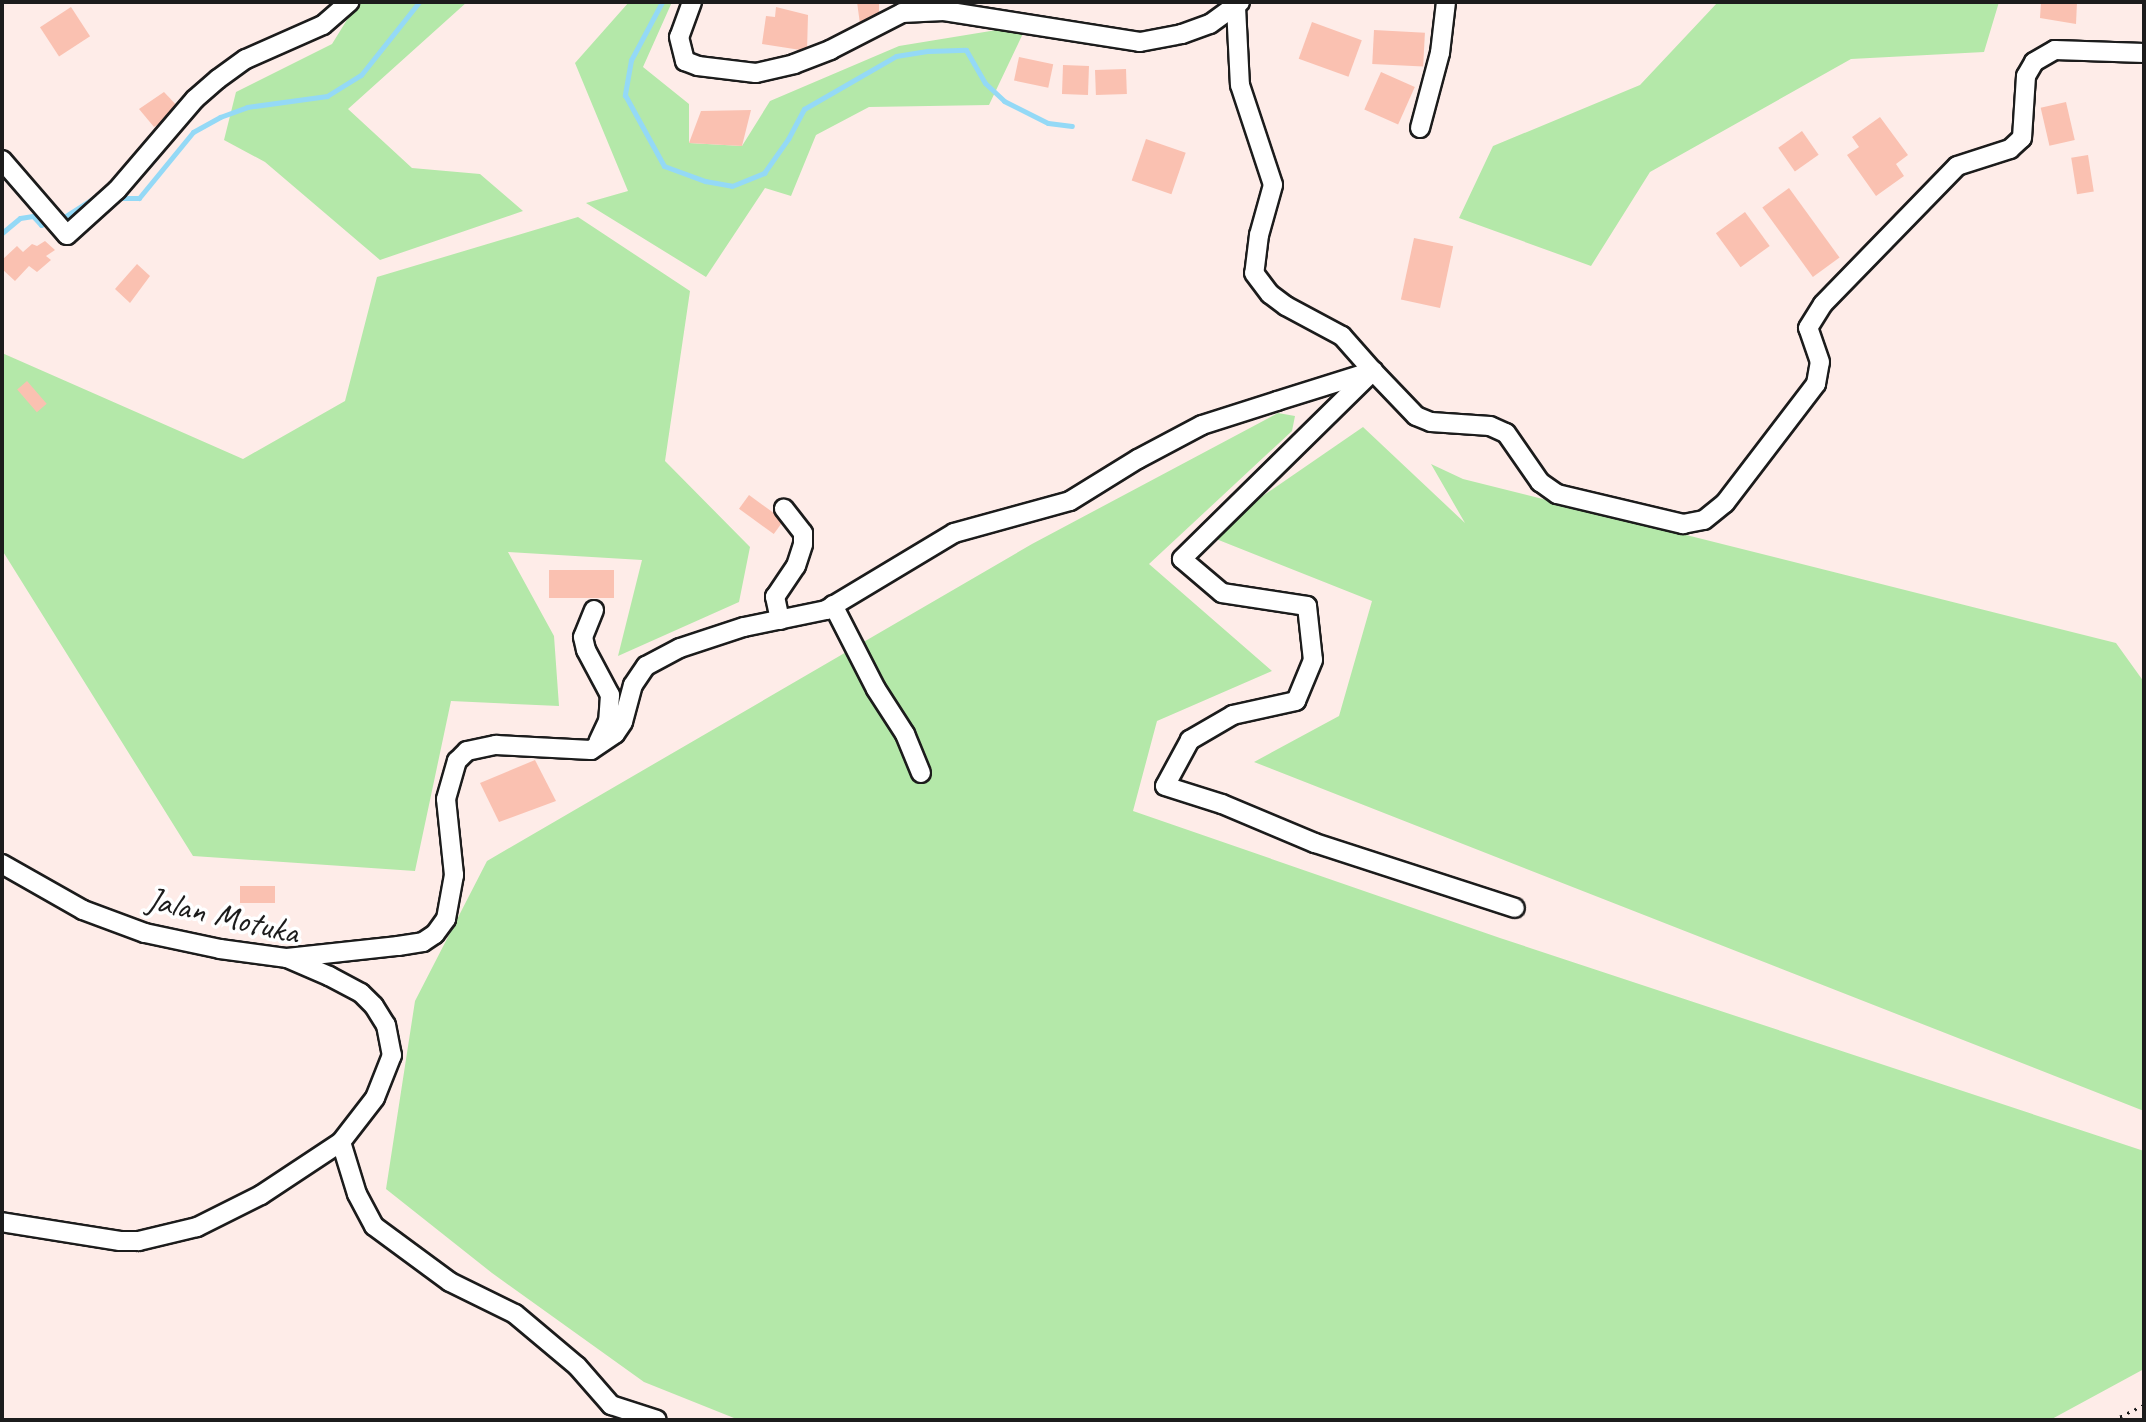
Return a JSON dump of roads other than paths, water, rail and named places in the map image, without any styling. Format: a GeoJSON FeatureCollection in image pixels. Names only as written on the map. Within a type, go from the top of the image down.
{"type":"FeatureCollection","features":[{"type":"Feature","properties":{"kind":"street"},"geometry":{"type":"LineString","coordinates":[[2,160],[52,214],[67,235],[117,190],[195,99],[218,79],[246,59],[323,25],[349,2]]}},
{"type":"Feature","properties":{"kind":"street"},"geometry":{"type":"LineString","coordinates":[[692,2],[679,37],[685,61],[732,72],[756,73],[794,64],[830,50],[902,13],[944,11],[1140,42],[1210,24],[1238,4]]}},
{"type":"Feature","properties":{"kind":"street"},"geometry":{"type":"LineString","coordinates":[[1420,128],[1440,53],[1446,2]]}},
{"type":"Feature","properties":{"kind":"street"},"geometry":{"type":"LineString","coordinates":[[1238,4],[1240,85],[1273,185],[1259,235],[1254,273],[1270,294],[1342,336],[1416,416],[1431,422],[1490,426],[1506,433],[1540,482],[1557,494],[1683,524],[1704,520],[1725,503],[1816,384],[1820,362],[1808,328],[1823,304],[1957,166],[2010,149],[2022,138],[2026,76],[2034,62],[2055,50],[2144,53]]}},
{"type":"Feature","properties":{"kind":"street"},"geometry":{"type":"LineString","coordinates":[[287,958],[423,942],[435,934],[446,919],[454,875],[446,799],[457,761],[467,751],[496,745],[591,750],[615,734],[623,722],[633,685],[646,666],[680,648],[721,633],[826,610],[954,533],[1070,501],[1138,459],[1202,425],[1373,371]]}},
{"type":"Feature","properties":{"kind":"street"},"geometry":{"type":"LineString","coordinates":[[1373,371],[1182,559],[1222,593],[1307,606],[1313,660],[1296,701],[1233,715],[1190,740],[1165,786],[1222,804],[1315,843],[1515,908]]}},
{"type":"Feature","properties":{"kind":"street"},"geometry":{"type":"LineString","coordinates":[[780,620],[775,597],[796,566],[803,544],[803,533],[784,509]]}},
{"type":"Feature","properties":{"kind":"street"},"geometry":{"type":"LineString","coordinates":[[833,605],[876,689],[905,734],[921,773]]}},
{"type":"Feature","properties":{"kind":"street"},"geometry":{"type":"LineString","coordinates":[[591,750],[603,735],[608,721],[610,695],[586,650],[583,637],[594,610]]}},
{"type":"Feature","properties":{"kind":"street","name":"Jalan Motuka"},"geometry":{"type":"LineString","coordinates":[[2,864],[83,910],[145,933],[287,958],[361,993],[374,1006],[391,1040],[390,1064],[375,1098],[341,1142]]}},
{"type":"Feature","properties":{"kind":"street"},"geometry":{"type":"LineString","coordinates":[[2,1222],[120,1241],[169,1235],[221,1217],[341,1142],[357,1194],[374,1226],[450,1282],[515,1314],[577,1366],[610,1412],[657,1420]]}},
{"type":"Feature","properties":{"kind":"waterway"},"geometry":{"type":"LineString","coordinates":[[116,198],[139,198],[193,132],[220,117],[247,107],[327,96],[361,75],[419,2]]}},
{"type":"Feature","properties":{"kind":"waterway"},"geometry":{"type":"LineString","coordinates":[[662,2],[631,60],[625,95],[664,166],[705,181],[732,186],[764,173],[804,109],[896,56],[929,51],[966,50],[985,83],[1004,101],[1048,123],[1072,126]]}},
{"type":"Feature","properties":{"kind":"waterway"},"geometry":{"type":"LineString","coordinates":[[2,233],[20,218],[33,216],[41,225],[64,217],[100,194]]}}]}
